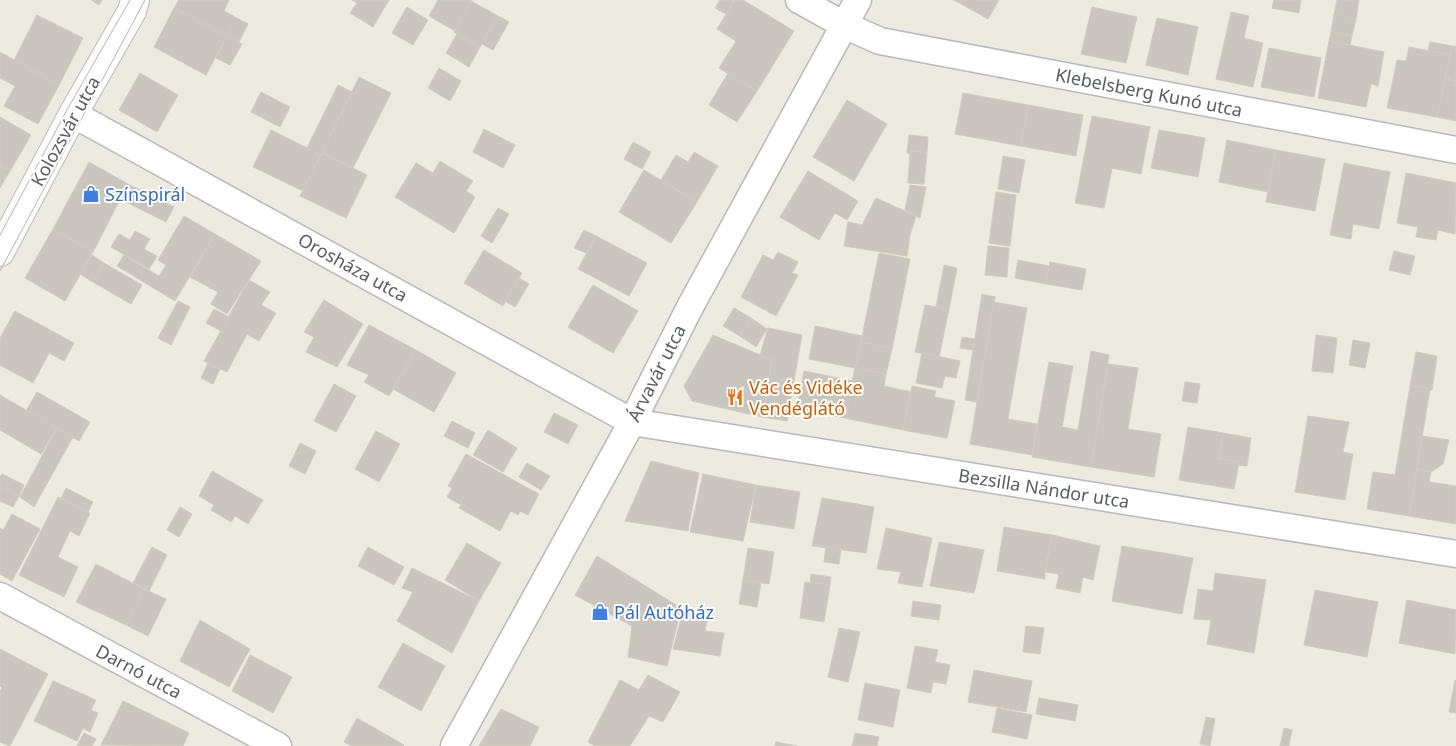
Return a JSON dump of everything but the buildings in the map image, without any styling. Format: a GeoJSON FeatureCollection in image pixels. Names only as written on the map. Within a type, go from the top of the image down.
{"type":"FeatureCollection","features":[{"type":"Feature","properties":{"kind":"street","name":"Klebelsberg Kunó utca"},"geometry":{"type":"LineString","coordinates":[[799,0],[844,25],[880,41],[1456,150]]}},
{"type":"Feature","properties":{"kind":"street","name":"Árvavár utca"},"geometry":{"type":"LineString","coordinates":[[454,746],[632,422],[690,307],[858,0]]}},
{"type":"Feature","properties":{"kind":"street","name":"Kolozsvár utca"},"geometry":{"type":"LineString","coordinates":[[0,252],[73,114],[137,4]]}},
{"type":"Feature","properties":{"kind":"street","name":"Orosháza utca"},"geometry":{"type":"LineString","coordinates":[[73,114],[632,422]]}},
{"type":"Feature","properties":{"kind":"street","name":"Bezsilla Nándor utca"},"geometry":{"type":"LineString","coordinates":[[632,422],[1456,554]]}},
{"type":"Feature","properties":{"kind":"street","name":"Darnó utca"},"geometry":{"type":"LineString","coordinates":[[0,596],[278,746]]}},
{"type":"Feature","properties":{"kind":"tram line"},"geometry":{"type":"LineString","coordinates":[[0,235],[68,108],[130,0]]}},
{"type":"Feature","properties":{"kind":"tram line"},"geometry":{"type":"LineString","coordinates":[[0,271],[145,0]]}},
{"type":"Feature","properties":{"kind":"place","name":"Színspirál"},"geometry":{"type":"Point","coordinates":[91,194]}},
{"type":"Feature","properties":{"kind":"place","name":"Vác és Vidéke Vendéglátó"},"geometry":{"type":"Point","coordinates":[735,397]}},
{"type":"Feature","properties":{"kind":"place","name":"Pál Autóház"},"geometry":{"type":"Point","coordinates":[600,612]}}]}
